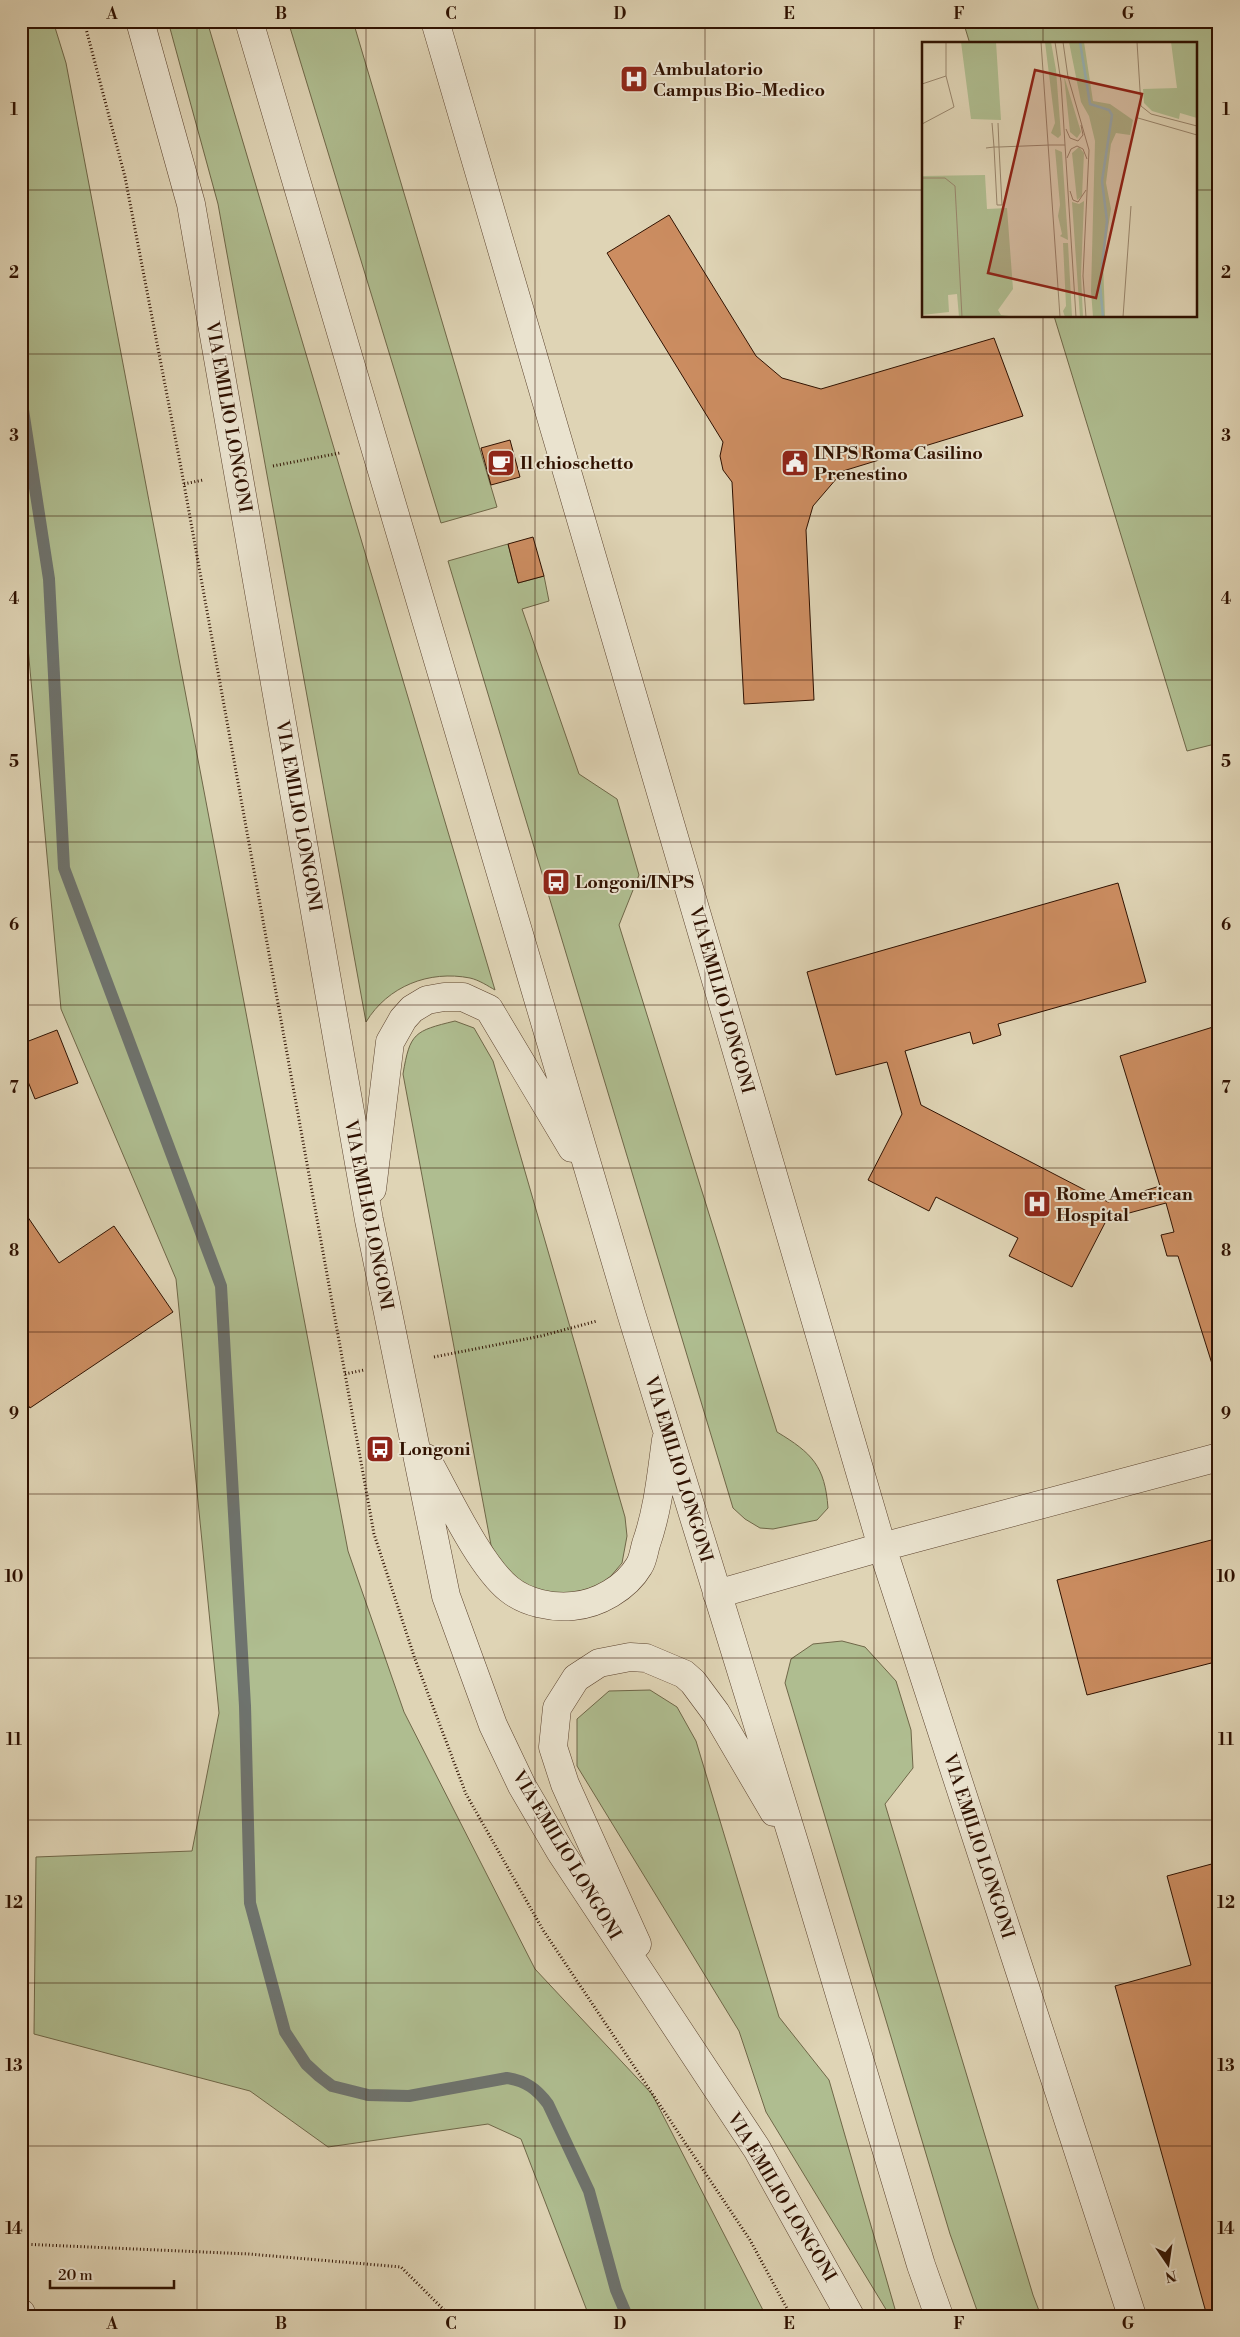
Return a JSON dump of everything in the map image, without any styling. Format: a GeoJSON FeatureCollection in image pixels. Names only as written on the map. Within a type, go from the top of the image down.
{"type":"FeatureCollection","features":[{"type":"Feature","properties":{"kind":"street","name":"VIA EMILIO LONGONI"},"geometry":{"type":"LineString","coordinates":[[140,21],[191,204],[369,1220],[446,1596],[493,1725],[522,1786],[560,1851],[756,2149],[850,2316]]}},
{"type":"Feature","properties":{"kind":"street","name":"VIA EMILIO LONGONI"},"geometry":{"type":"LineString","coordinates":[[248,21],[631,1313],[798,1855],[921,2265],[939,2316]]}},
{"type":"Feature","properties":{"kind":"street","name":"VIA EMILIO LONGONI"},"geometry":{"type":"LineString","coordinates":[[435,21],[882,1547],[1132,2316]]}},
{"type":"Feature","properties":{"kind":"street"},"geometry":{"type":"LineString","coordinates":[[369,1220],[390,1042],[399,1024],[412,1009],[427,1000],[444,997],[463,996],[489,1009],[592,1182]]}},
{"type":"Feature","properties":{"kind":"street"},"geometry":{"type":"LineString","coordinates":[[413,1435],[475,1545],[495,1573],[509,1589],[528,1600],[562,1607],[582,1605],[601,1599],[622,1586],[639,1566],[657,1509],[667,1432]]}},
{"type":"Feature","properties":{"kind":"street"},"geometry":{"type":"LineString","coordinates":[[717,1594],[882,1547],[1219,1456]]}},
{"type":"Feature","properties":{"kind":"street"},"geometry":{"type":"LineString","coordinates":[[677,2031],[565,1784],[553,1747],[553,1726],[556,1708],[568,1686],[584,1671],[615,1658],[646,1658],[684,1674],[693,1682],[716,1713],[798,1855]]}},
{"type":"Feature","properties":{"kind":"path"},"geometry":{"type":"LineString","coordinates":[[184,484],[375,446]]}},
{"type":"Feature","properties":{"kind":"path"},"geometry":{"type":"LineString","coordinates":[[345,1374],[541,1336],[631,1313]]}},
{"type":"Feature","properties":{"kind":"path"},"geometry":{"type":"LineString","coordinates":[[21,2244],[249,2254],[401,2267],[450,2316]]}},
{"type":"Feature","properties":{"kind":"green space"},"geometry":{"type":"Polygon","coordinates":[[[21,21],[53,21],[66,63],[348,1551],[404,1712],[535,1969],[652,2094],[766,2316],[589,2316],[521,2139],[488,2124],[328,2147],[250,2091],[34,2034],[36,1857],[192,1851],[219,1713],[176,1279],[61,1009],[21,571],[21,21]]]}},
{"type":"Feature","properties":{"kind":"green space"},"geometry":{"type":"Polygon","coordinates":[[[168,21],[207,21],[495,990],[470,978],[440,976],[425,979],[398,990],[375,1009],[366,1022],[218,204],[168,21]]]}},
{"type":"Feature","properties":{"kind":"green space"},"geometry":{"type":"Polygon","coordinates":[[[288,21],[353,21],[497,507],[441,523],[288,21]]]}},
{"type":"Feature","properties":{"kind":"green space"},"geometry":{"type":"Polygon","coordinates":[[[963,21],[1219,21],[1219,743],[1187,751],[1055,318],[1198,318],[1198,42],[969,42],[963,21]]]}},
{"type":"Feature","properties":{"kind":"green space"},"geometry":{"type":"Polygon","coordinates":[[[508,544],[518,583],[544,576],[549,601],[522,609],[579,774],[617,799],[639,875],[619,925],[777,1432],[808,1454],[820,1471],[824,1481],[828,1508],[817,1520],[773,1529],[760,1528],[745,1519],[733,1508],[448,561],[508,544]]]}},
{"type":"Feature","properties":{"kind":"green space"},"geometry":{"type":"Polygon","coordinates":[[[455,1021],[474,1028],[493,1061],[625,1517],[627,1536],[622,1563],[605,1583],[583,1596],[535,1596],[501,1566],[491,1545],[403,1074],[408,1050],[416,1036],[422,1031],[455,1021]]]}},
{"type":"Feature","properties":{"kind":"green space"},"geometry":{"type":"Polygon","coordinates":[[[842,1641],[865,1647],[896,1681],[911,1730],[913,1768],[885,1804],[1033,2295],[1041,2316],[979,2316],[950,2234],[785,1683],[791,1659],[813,1644],[842,1641]]]}},
{"type":"Feature","properties":{"kind":"green space"},"geometry":{"type":"Polygon","coordinates":[[[650,1690],[677,1707],[696,1741],[779,2017],[829,2080],[897,2316],[890,2316],[766,2112],[739,2031],[577,1766],[577,1719],[609,1691],[650,1690]]]}},
{"type":"Feature","properties":{"kind":"building","name":"INPS Roma Casilino Prenestino"},"geometry":{"type":"Polygon","coordinates":[[[669,215],[756,356],[782,378],[821,389],[994,338],[1023,416],[843,471],[813,506],[806,530],[814,700],[744,704],[732,482],[723,470],[720,456],[723,442],[607,253],[669,215]]]}},
{"type":"Feature","properties":{"kind":"building","name":"Il chioschetto"},"geometry":{"type":"Polygon","coordinates":[[[510,440],[520,477],[491,485],[481,448],[510,440]]]}},
{"type":"Feature","properties":{"kind":"building"},"geometry":{"type":"Polygon","coordinates":[[[533,537],[544,576],[518,583],[508,544],[533,537]]]}},
{"type":"Feature","properties":{"kind":"building"},"geometry":{"type":"Polygon","coordinates":[[[1118,883],[1146,982],[998,1024],[1001,1035],[973,1044],[970,1032],[905,1051],[921,1105],[1108,1202],[1160,1186],[1120,1056],[1213,1027],[1219,1047],[1219,1365],[1213,1367],[1178,1256],[1167,1256],[1161,1235],[1174,1232],[1166,1203],[1107,1219],[1072,1287],[1009,1256],[1018,1238],[936,1197],[929,1211],[868,1180],[902,1114],[887,1062],[836,1075],[807,972],[1118,883]]]}},
{"type":"Feature","properties":{"kind":"building"},"geometry":{"type":"Polygon","coordinates":[[[57,1030],[78,1083],[35,1099],[21,1064],[21,1044],[57,1030]]]}},
{"type":"Feature","properties":{"kind":"building"},"geometry":{"type":"Polygon","coordinates":[[[21,1207],[59,1263],[114,1226],[173,1312],[30,1408],[21,1394],[21,1207]]]}},
{"type":"Feature","properties":{"kind":"building"},"geometry":{"type":"Polygon","coordinates":[[[1219,1538],[1219,1661],[1087,1695],[1057,1580],[1219,1538]]]}},
{"type":"Feature","properties":{"kind":"building"},"geometry":{"type":"Polygon","coordinates":[[[1219,1862],[1219,2316],[1207,2316],[1115,1986],[1191,1965],[1167,1876],[1219,1862]]]}},
{"type":"Feature","properties":{"kind":"waterway"},"geometry":{"type":"LineString","coordinates":[[21,397],[49,579],[64,868],[221,1286],[245,1706],[250,1903],[285,2032],[306,2064],[332,2086],[368,2095],[409,2096],[507,2078],[520,2081],[540,2094],[548,2104],[589,2191],[616,2290],[627,2316]]}},
{"type":"Feature","properties":{"kind":"place","name":"Ambulatorio Campus Bio-Medico"},"geometry":{"type":"Point","coordinates":[634,79]}},
{"type":"Feature","properties":{"kind":"place","name":"Il chioschetto"},"geometry":{"type":"Point","coordinates":[501,463]}},
{"type":"Feature","properties":{"kind":"place","name":"INPS Roma Casilino Prenestino"},"geometry":{"type":"Point","coordinates":[795,463]}},
{"type":"Feature","properties":{"kind":"place","name":"Longoni/INPS"},"geometry":{"type":"Point","coordinates":[556,882]}},
{"type":"Feature","properties":{"kind":"place","name":"Rome American Hospital"},"geometry":{"type":"Point","coordinates":[1037,1204]}},
{"type":"Feature","properties":{"kind":"place","name":"Longoni"},"geometry":{"type":"Point","coordinates":[380,1449]}}]}
